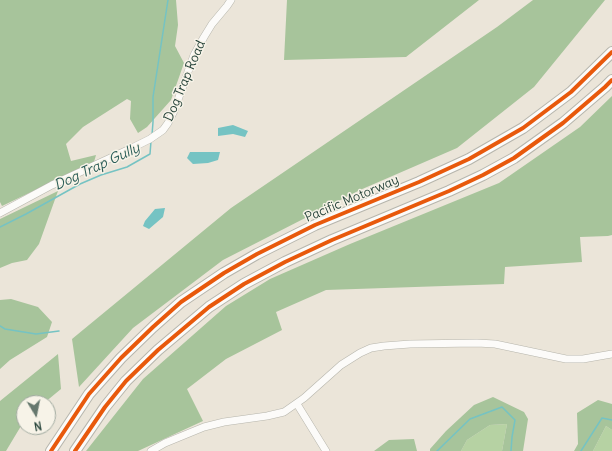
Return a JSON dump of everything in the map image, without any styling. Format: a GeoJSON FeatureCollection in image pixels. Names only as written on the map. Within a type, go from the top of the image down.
{"type":"FeatureCollection","features":[{"type":"Feature","properties":{"kind":"highway","name":"Pacific Motorway"},"geometry":{"type":"LineString","coordinates":[[51,451],[89,394],[122,358],[181,302],[224,273],[257,254],[315,225],[419,182],[469,159],[523,128],[571,92],[612,52]]}},
{"type":"Feature","properties":{"kind":"highway"},"geometry":{"type":"LineString","coordinates":[[75,451],[105,407],[126,381],[158,350],[209,307],[244,284],[286,262],[332,240],[449,191],[514,158],[563,123],[612,80]]}},
{"type":"Feature","properties":{"kind":"street","name":"Dog Trap Road"},"geometry":{"type":"LineString","coordinates":[[0,213],[52,185],[140,145],[162,131],[174,111],[194,54],[212,24],[231,0]]}},
{"type":"Feature","properties":{"kind":"street"},"geometry":{"type":"LineString","coordinates":[[151,451],[165,443],[204,427],[224,422],[284,412],[297,404],[341,365],[371,348],[384,346],[477,343],[496,344],[548,356],[574,360],[612,354]]}},
{"type":"Feature","properties":{"kind":"street"},"geometry":{"type":"LineString","coordinates":[[297,404],[326,451]]}},
{"type":"Feature","properties":{"kind":"green space"},"geometry":{"type":"Polygon","coordinates":[[[0,0],[176,0],[178,25],[175,46],[184,63],[171,100],[147,127],[138,133],[130,119],[131,101],[127,99],[83,127],[66,144],[71,161],[96,155],[94,162],[2,206],[0,202],[0,0]]]}},
{"type":"Feature","properties":{"kind":"green space"},"geometry":{"type":"Polygon","coordinates":[[[287,0],[479,0],[406,57],[284,60],[287,0]]]}},
{"type":"Feature","properties":{"kind":"green space"},"geometry":{"type":"Polygon","coordinates":[[[533,0],[605,0],[534,87],[457,148],[360,190],[223,260],[133,328],[79,387],[72,339],[231,208],[497,27],[533,0]]]}},
{"type":"Feature","properties":{"kind":"green space"},"geometry":{"type":"Polygon","coordinates":[[[612,96],[612,235],[580,237],[582,262],[505,267],[504,284],[326,290],[276,312],[282,330],[226,359],[187,389],[203,421],[138,451],[86,451],[143,379],[226,306],[270,279],[350,244],[499,183],[580,127],[612,96]]]}},
{"type":"Feature","properties":{"kind":"green space"},"geometry":{"type":"Polygon","coordinates":[[[58,191],[39,244],[27,260],[12,263],[0,268],[0,219],[58,191]]]}},
{"type":"Feature","properties":{"kind":"green space"},"geometry":{"type":"Polygon","coordinates":[[[11,299],[38,307],[52,322],[47,337],[10,360],[0,369],[0,300],[11,299]]]}},
{"type":"Feature","properties":{"kind":"green space"},"geometry":{"type":"Polygon","coordinates":[[[58,354],[61,389],[54,395],[16,395],[16,434],[6,451],[0,451],[0,401],[58,354]]]}},
{"type":"Feature","properties":{"kind":"green space"},"geometry":{"type":"Polygon","coordinates":[[[493,397],[524,412],[528,419],[523,451],[502,451],[507,424],[490,425],[467,440],[461,451],[430,451],[430,449],[446,431],[474,405],[493,397]]]}},
{"type":"Feature","properties":{"kind":"green space"},"geometry":{"type":"Polygon","coordinates":[[[598,400],[612,404],[612,430],[606,426],[593,451],[574,451],[578,444],[577,413],[598,400]]]}},
{"type":"Feature","properties":{"kind":"green space"},"geometry":{"type":"Polygon","coordinates":[[[507,424],[502,451],[461,451],[467,440],[490,425],[507,424]]]}},
{"type":"Feature","properties":{"kind":"green space"},"geometry":{"type":"Polygon","coordinates":[[[606,426],[612,430],[612,451],[593,451],[606,426]]]}},
{"type":"Feature","properties":{"kind":"green space"},"geometry":{"type":"Polygon","coordinates":[[[414,439],[417,451],[374,451],[389,440],[414,439]]]}},
{"type":"Feature","properties":{"kind":"water"},"geometry":{"type":"Polygon","coordinates":[[[233,125],[248,131],[245,137],[233,134],[218,136],[218,128],[233,125]]]}},
{"type":"Feature","properties":{"kind":"water"},"geometry":{"type":"Polygon","coordinates":[[[190,152],[220,152],[218,160],[208,163],[193,164],[187,158],[190,152]]]}},
{"type":"Feature","properties":{"kind":"water"},"geometry":{"type":"Polygon","coordinates":[[[165,208],[163,217],[149,229],[143,226],[145,221],[155,209],[165,208]]]}},
{"type":"Feature","properties":{"kind":"waterway","name":"Dog Trap Gully"},"geometry":{"type":"LineString","coordinates":[[152,135],[153,97],[168,0]]}},
{"type":"Feature","properties":{"kind":"waterway","name":"Dog Trap Gully"},"geometry":{"type":"LineString","coordinates":[[0,227],[80,184],[101,175],[127,167],[150,154],[151,141]]}},
{"type":"Feature","properties":{"kind":"waterway"},"geometry":{"type":"LineString","coordinates":[[0,326],[5,329],[36,334],[59,331]]}},
{"type":"Feature","properties":{"kind":"waterway"},"geometry":{"type":"LineString","coordinates":[[437,451],[470,419],[502,407],[515,420],[511,451]]}},
{"type":"Feature","properties":{"kind":"waterway"},"geometry":{"type":"LineString","coordinates":[[581,451],[602,418],[612,420]]}},
{"type":"Feature","properties":{"kind":"cycle path"},"geometry":{"type":"LineString","coordinates":[[51,451],[89,394],[121,358],[181,302],[224,273],[257,254],[315,225],[419,182],[469,159],[523,128],[571,92],[612,52]]}},
{"type":"Feature","properties":{"kind":"cycle path"},"geometry":{"type":"LineString","coordinates":[[75,451],[105,407],[126,381],[158,350],[209,307],[244,284],[285,262],[332,240],[449,191],[514,158],[563,123],[612,80]]}}]}
